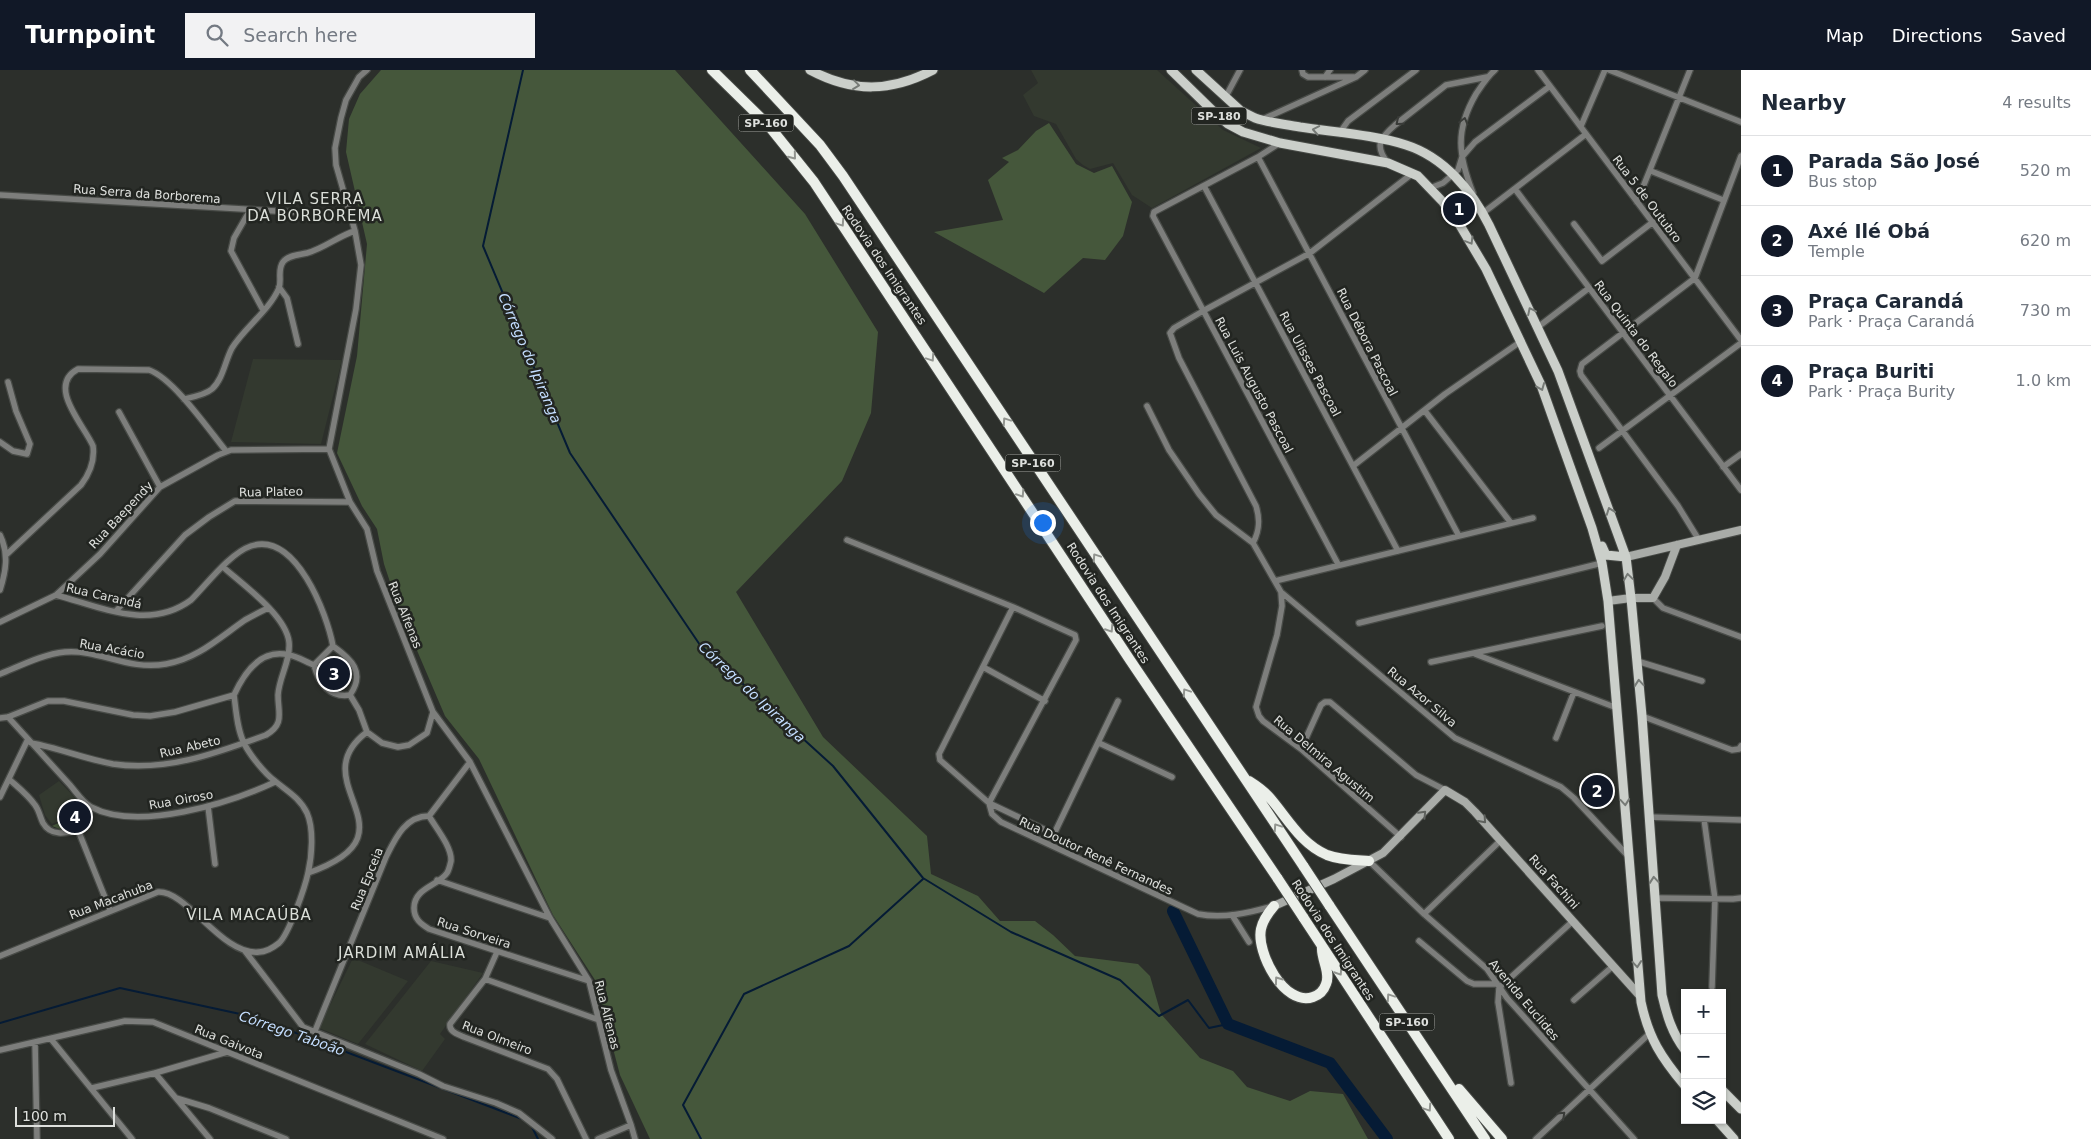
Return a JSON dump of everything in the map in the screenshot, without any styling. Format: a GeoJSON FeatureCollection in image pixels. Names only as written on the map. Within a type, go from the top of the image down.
{"type":"FeatureCollection","features":[{"type":"Feature","properties":{"kind":"highway","name":"Rodovia dos Imigrantes"},"geometry":{"type":"LineString","coordinates":[[712,70],[769,126],[814,182],[1449,1139]]}},
{"type":"Feature","properties":{"kind":"highway","name":"Rodovia dos Imigrantes"},"geometry":{"type":"LineString","coordinates":[[750,70],[820,146],[843,176],[1485,1139]]}},
{"type":"Feature","properties":{"kind":"highway"},"geometry":{"type":"LineString","coordinates":[[1243,776],[1263,791],[1297,832],[1316,848],[1328,855],[1344,859],[1369,861]]}},
{"type":"Feature","properties":{"kind":"highway"},"geometry":{"type":"LineString","coordinates":[[1274,906],[1263,921],[1260,935],[1261,942],[1270,967],[1288,992],[1306,999],[1318,995],[1323,990],[1328,976],[1321,954],[1322,946]]}},
{"type":"Feature","properties":{"kind":"highway"},"geometry":{"type":"LineString","coordinates":[[1432,1058],[1502,1139]]}},
{"type":"Feature","properties":{"kind":"main road"},"geometry":{"type":"LineString","coordinates":[[810,70],[839,83],[874,87],[911,81],[933,70]]}},
{"type":"Feature","properties":{"kind":"main road","name":"SP-180"},"geometry":{"type":"LineString","coordinates":[[1171,70],[1228,124],[1243,132],[1280,143]]}},
{"type":"Feature","properties":{"kind":"main road"},"geometry":{"type":"LineString","coordinates":[[1196,70],[1241,111],[1260,120],[1404,144],[1427,155],[1453,175],[1483,212],[1558,371],[1626,557],[1632,598],[1642,716],[1662,995],[1668,1020],[1681,1044]]}},
{"type":"Feature","properties":{"kind":"main road"},"geometry":{"type":"LineString","coordinates":[[1280,143],[1388,163],[1414,173],[1430,188],[1458,222],[1486,268],[1541,385],[1592,528],[1602,563],[1608,601],[1640,996],[1649,1034],[1670,1068],[1681,1081]]}},
{"type":"Feature","properties":{"kind":"main road"},"geometry":{"type":"LineString","coordinates":[[1592,528],[1606,555],[1626,557]]}},
{"type":"Feature","properties":{"kind":"main road"},"geometry":{"type":"LineString","coordinates":[[1726,1094],[1741,1109]]}},
{"type":"Feature","properties":{"kind":"main road"},"geometry":{"type":"LineString","coordinates":[[1721,1124],[1734,1139]]}},
{"type":"Feature","properties":{"kind":"street"},"geometry":{"type":"LineString","coordinates":[[329,449],[356,309],[361,265],[355,231],[336,165],[335,148],[346,100],[359,77],[367,70]]}},
{"type":"Feature","properties":{"kind":"street"},"geometry":{"type":"LineString","coordinates":[[1225,98],[1240,70]]}},
{"type":"Feature","properties":{"kind":"street"},"geometry":{"type":"LineString","coordinates":[[1302,70],[1303,74],[1308,78],[1356,77]]}},
{"type":"Feature","properties":{"kind":"street"},"geometry":{"type":"LineString","coordinates":[[1325,77],[1330,70]]}},
{"type":"Feature","properties":{"kind":"street"},"geometry":{"type":"LineString","coordinates":[[1260,120],[1356,77],[1365,70]]}},
{"type":"Feature","properties":{"kind":"street"},"geometry":{"type":"LineString","coordinates":[[1341,134],[1342,128],[1348,121],[1416,70]]}},
{"type":"Feature","properties":{"kind":"street"},"geometry":{"type":"LineString","coordinates":[[1476,202],[1462,156],[1461,134],[1464,119],[1487,77],[1495,70]]}},
{"type":"Feature","properties":{"kind":"street","name":"Rua 5 de Outubro"},"geometry":{"type":"LineString","coordinates":[[1538,70],[1741,341]]}},
{"type":"Feature","properties":{"kind":"street"},"geometry":{"type":"LineString","coordinates":[[1581,126],[1605,70]]}},
{"type":"Feature","properties":{"kind":"street"},"geometry":{"type":"LineString","coordinates":[[1609,70],[1741,122]]}},
{"type":"Feature","properties":{"kind":"street"},"geometry":{"type":"LineString","coordinates":[[1637,202],[1690,70]]}},
{"type":"Feature","properties":{"kind":"street"},"geometry":{"type":"LineString","coordinates":[[1388,163],[1380,150],[1381,140],[1395,125],[1446,85],[1487,77]]}},
{"type":"Feature","properties":{"kind":"street"},"geometry":{"type":"LineString","coordinates":[[1430,188],[1443,183],[1453,175],[1459,168],[1462,156],[1475,142],[1550,86]]}},
{"type":"Feature","properties":{"kind":"street"},"geometry":{"type":"LineString","coordinates":[[1483,212],[1586,134]]}},
{"type":"Feature","properties":{"kind":"street"},"geometry":{"type":"LineString","coordinates":[[1264,139],[1268,151]]}},
{"type":"Feature","properties":{"kind":"street"},"geometry":{"type":"LineString","coordinates":[[1204,186],[1280,143]]}},
{"type":"Feature","properties":{"kind":"street"},"geometry":{"type":"LineString","coordinates":[[1699,540],[1678,506],[1581,375],[1580,368],[1582,364],[1695,278],[1741,156]]}},
{"type":"Feature","properties":{"kind":"street","name":"Rua Débora Pascoal"},"geometry":{"type":"LineString","coordinates":[[1258,157],[1310,253],[1401,430],[1459,536]]}},
{"type":"Feature","properties":{"kind":"street"},"geometry":{"type":"LineString","coordinates":[[1650,171],[1723,200]]}},
{"type":"Feature","properties":{"kind":"street"},"geometry":{"type":"LineString","coordinates":[[1253,542],[1258,534],[1259,517],[1256,506],[1179,358],[1170,336],[1174,328],[1310,253],[1414,173]]}},
{"type":"Feature","properties":{"kind":"street"},"geometry":{"type":"LineString","coordinates":[[1733,174],[1741,175]]}},
{"type":"Feature","properties":{"kind":"street","name":"Rua Luis Augusto Pascoal"},"geometry":{"type":"LineString","coordinates":[[1204,186],[1153,214],[1153,218],[1338,564]]}},
{"type":"Feature","properties":{"kind":"street","name":"Rua Ulisses Pascoal"},"geometry":{"type":"LineString","coordinates":[[1204,186],[1398,551]]}},
{"type":"Feature","properties":{"kind":"street","name":"Rua Quinta do Regalo"},"geometry":{"type":"LineString","coordinates":[[1515,189],[1741,490]]}},
{"type":"Feature","properties":{"kind":"street","name":"Rua Serra da Borborema"},"geometry":{"type":"LineString","coordinates":[[0,194],[293,212]]}},
{"type":"Feature","properties":{"kind":"street"},"geometry":{"type":"LineString","coordinates":[[250,210],[234,238],[231,251],[263,310]]}},
{"type":"Feature","properties":{"kind":"street"},"geometry":{"type":"LineString","coordinates":[[1574,224],[1602,261],[1653,222]]}},
{"type":"Feature","properties":{"kind":"street"},"geometry":{"type":"LineString","coordinates":[[184,399],[202,394],[214,387],[236,342],[263,310],[279,287],[279,271],[286,259],[322,248],[342,235],[355,231]]}},
{"type":"Feature","properties":{"kind":"street"},"geometry":{"type":"LineString","coordinates":[[279,287],[287,298],[298,344]]}},
{"type":"Feature","properties":{"kind":"street"},"geometry":{"type":"LineString","coordinates":[[1538,327],[1589,288]]}},
{"type":"Feature","properties":{"kind":"street"},"geometry":{"type":"LineString","coordinates":[[1599,448],[1741,341]]}},
{"type":"Feature","properties":{"kind":"street"},"geometry":{"type":"LineString","coordinates":[[1353,466],[1471,375],[1520,342]]}},
{"type":"Feature","properties":{"kind":"street"},"geometry":{"type":"LineString","coordinates":[[6,555],[81,485],[90,471],[94,454],[93,446],[65,393],[66,379],[72,372],[84,368],[149,370],[164,378],[184,399],[226,451]]}},
{"type":"Feature","properties":{"kind":"street"},"geometry":{"type":"LineString","coordinates":[[0,442],[13,451],[27,454],[30,444],[16,411],[8,382]]}},
{"type":"Feature","properties":{"kind":"street"},"geometry":{"type":"LineString","coordinates":[[1147,406],[1169,450],[1199,494],[1216,515],[1253,542],[1281,592]]}},
{"type":"Feature","properties":{"kind":"street"},"geometry":{"type":"LineString","coordinates":[[1425,411],[1511,523]]}},
{"type":"Feature","properties":{"kind":"street"},"geometry":{"type":"LineString","coordinates":[[119,412],[160,487]]}},
{"type":"Feature","properties":{"kind":"street","name":"Rua Baependy"},"geometry":{"type":"LineString","coordinates":[[0,622],[56,595],[100,554],[160,487],[226,451],[329,449]]}},
{"type":"Feature","properties":{"kind":"street","name":"Rua Alfenas"},"geometry":{"type":"LineString","coordinates":[[329,449],[350,502],[367,529],[377,571],[433,712],[470,762],[550,918],[589,981],[610,1070],[635,1139]]}},
{"type":"Feature","properties":{"kind":"street"},"geometry":{"type":"LineString","coordinates":[[1723,466],[1741,454]]}},
{"type":"Feature","properties":{"kind":"street","name":"Rua Plateo"},"geometry":{"type":"LineString","coordinates":[[116,611],[185,535],[235,501],[350,502]]}},
{"type":"Feature","properties":{"kind":"street"},"geometry":{"type":"LineString","coordinates":[[1275,581],[1338,564],[1534,518]]}},
{"type":"Feature","properties":{"kind":"street"},"geometry":{"type":"LineString","coordinates":[[1626,557],[1740,529]]}},
{"type":"Feature","properties":{"kind":"street"},"geometry":{"type":"LineString","coordinates":[[0,535],[6,555],[5,574],[0,590]]}},
{"type":"Feature","properties":{"kind":"street"},"geometry":{"type":"LineString","coordinates":[[847,540],[1073,632],[1076,637],[1045,700],[989,803],[1054,834],[1118,701]]}},
{"type":"Feature","properties":{"kind":"street","name":"Rua Carandá"},"geometry":{"type":"LineString","coordinates":[[56,595],[139,616],[169,612],[191,600],[223,567],[243,550],[257,544],[268,545],[288,556],[314,590],[326,618],[333,646]]}},
{"type":"Feature","properties":{"kind":"street"},"geometry":{"type":"LineString","coordinates":[[1653,598],[1662,584],[1677,545]]}},
{"type":"Feature","properties":{"kind":"street"},"geometry":{"type":"LineString","coordinates":[[1660,549],[1667,555],[1670,564]]}},
{"type":"Feature","properties":{"kind":"street"},"geometry":{"type":"LineString","coordinates":[[1359,623],[1602,563]]}},
{"type":"Feature","properties":{"kind":"street"},"geometry":{"type":"LineString","coordinates":[[223,567],[277,616],[289,641],[288,654]]}},
{"type":"Feature","properties":{"kind":"street","name":"Rua Delmira Agustim"},"geometry":{"type":"LineString","coordinates":[[1281,592],[1282,606],[1277,635],[1256,707],[1257,712],[1263,721],[1301,749],[1401,837]]}},
{"type":"Feature","properties":{"kind":"street","name":"Rua Azor Silva"},"geometry":{"type":"LineString","coordinates":[[1281,592],[1455,738],[1561,787],[1574,798],[1629,856]]}},
{"type":"Feature","properties":{"kind":"street"},"geometry":{"type":"LineString","coordinates":[[1608,601],[1653,598],[1663,608],[1741,637]]}},
{"type":"Feature","properties":{"kind":"street"},"geometry":{"type":"LineString","coordinates":[[1013,607],[983,667],[1045,700]]}},
{"type":"Feature","properties":{"kind":"street","name":"Rua Acácio"},"geometry":{"type":"LineString","coordinates":[[0,674],[37,659],[65,652],[92,655],[128,664],[165,664],[185,659],[203,651],[246,619],[268,608]]}},
{"type":"Feature","properties":{"kind":"street"},"geometry":{"type":"LineString","coordinates":[[1431,662],[1602,626]]}},
{"type":"Feature","properties":{"kind":"street"},"geometry":{"type":"LineString","coordinates":[[314,665],[333,646],[352,661],[357,679],[350,695]]}},
{"type":"Feature","properties":{"kind":"street"},"geometry":{"type":"LineString","coordinates":[[245,951],[258,952],[270,949],[280,942],[287,932],[308,873],[310,823],[302,804],[266,773],[244,743],[234,695],[248,669],[258,661],[270,655],[288,654],[314,665],[320,680],[331,693],[340,696],[350,695]]}},
{"type":"Feature","properties":{"kind":"street","name":"Rua Abeto"},"geometry":{"type":"LineString","coordinates":[[30,741],[113,764],[143,766],[173,764],[244,743],[266,735],[278,725],[280,713],[278,694],[288,654]]}},
{"type":"Feature","properties":{"kind":"street"},"geometry":{"type":"LineString","coordinates":[[1475,654],[1617,708]]}},
{"type":"Feature","properties":{"kind":"street"},"geometry":{"type":"LineString","coordinates":[[1637,661],[1702,681]]}},
{"type":"Feature","properties":{"kind":"street","name":"Rua Doutor Renê Fernandes"},"geometry":{"type":"LineString","coordinates":[[983,667],[939,754],[942,762],[989,803],[992,814],[1001,822],[1198,914],[1210,917],[1232,915],[1274,906]]}},
{"type":"Feature","properties":{"kind":"street"},"geometry":{"type":"LineString","coordinates":[[1556,738],[1574,692]]}},
{"type":"Feature","properties":{"kind":"street"},"geometry":{"type":"LineString","coordinates":[[0,718],[8,717],[48,701],[64,701],[133,715],[150,716],[175,712],[234,695]]}},
{"type":"Feature","properties":{"kind":"street"},"geometry":{"type":"LineString","coordinates":[[350,695],[362,716],[367,732],[382,743],[398,747],[409,745],[427,733],[433,712]]}},
{"type":"Feature","properties":{"kind":"street"},"geometry":{"type":"LineString","coordinates":[[1274,906],[1383,853],[1401,837],[1445,790],[1416,775],[1330,702],[1325,702],[1321,706],[1301,749]]}},
{"type":"Feature","properties":{"kind":"street"},"geometry":{"type":"LineString","coordinates":[[1642,716],[1732,750],[1738,749],[1741,746]]}},
{"type":"Feature","properties":{"kind":"street","name":"Rua Oiroso"},"geometry":{"type":"LineString","coordinates":[[8,717],[90,806],[120,816],[141,817],[208,806],[241,797],[275,782]]}},
{"type":"Feature","properties":{"kind":"street"},"geometry":{"type":"LineString","coordinates":[[308,873],[338,861],[349,853],[357,840],[360,827],[356,807],[346,782],[344,769],[347,753],[355,741],[367,732]]}},
{"type":"Feature","properties":{"kind":"street"},"geometry":{"type":"LineString","coordinates":[[0,796],[30,741]]}},
{"type":"Feature","properties":{"kind":"street"},"geometry":{"type":"LineString","coordinates":[[1099,743],[1172,777]]}},
{"type":"Feature","properties":{"kind":"street"},"geometry":{"type":"LineString","coordinates":[[429,816],[470,762]]}},
{"type":"Feature","properties":{"kind":"street"},"geometry":{"type":"LineString","coordinates":[[10,780],[37,806],[44,824],[50,831],[58,834],[78,830]]}},
{"type":"Feature","properties":{"kind":"street","name":"Rua Fachini"},"geometry":{"type":"LineString","coordinates":[[1445,790],[1465,802],[1501,840],[1640,996]]}},
{"type":"Feature","properties":{"kind":"street"},"geometry":{"type":"LineString","coordinates":[[90,806],[78,830],[110,910]]}},
{"type":"Feature","properties":{"kind":"street"},"geometry":{"type":"LineString","coordinates":[[208,806],[215,864]]}},
{"type":"Feature","properties":{"kind":"street","name":"Rua Epceia"},"geometry":{"type":"LineString","coordinates":[[315,1031],[386,857],[397,836],[410,821],[419,816],[429,816]]}},
{"type":"Feature","properties":{"kind":"street","name":"Rua Sorveira"},"geometry":{"type":"LineString","coordinates":[[429,816],[448,849],[451,858],[447,873],[420,892],[415,901],[416,917],[420,924],[429,929],[497,952],[589,981]]}},
{"type":"Feature","properties":{"kind":"street"},"geometry":{"type":"LineString","coordinates":[[1648,817],[1741,820]]}},
{"type":"Feature","properties":{"kind":"street"},"geometry":{"type":"LineString","coordinates":[[1704,819],[1715,899],[1712,987]]}},
{"type":"Feature","properties":{"kind":"street"},"geometry":{"type":"LineString","coordinates":[[1424,914],[1501,840]]}},
{"type":"Feature","properties":{"kind":"street","name":"Avenida Euclides"},"geometry":{"type":"LineString","coordinates":[[1369,861],[1424,914],[1487,969],[1497,986],[1634,1139]]}},
{"type":"Feature","properties":{"kind":"street"},"geometry":{"type":"LineString","coordinates":[[437,880],[550,918]]}},
{"type":"Feature","properties":{"kind":"street","name":"Rua Macahuba"},"geometry":{"type":"LineString","coordinates":[[0,956],[158,892],[170,893],[215,931],[245,951],[303,1027],[315,1031]]}},
{"type":"Feature","properties":{"kind":"street"},"geometry":{"type":"LineString","coordinates":[[1655,898],[1741,898]]}},
{"type":"Feature","properties":{"kind":"street"},"geometry":{"type":"LineString","coordinates":[[1232,915],[1249,942]]}},
{"type":"Feature","properties":{"kind":"street"},"geometry":{"type":"LineString","coordinates":[[1419,941],[1467,981],[1497,986],[1573,921]]}},
{"type":"Feature","properties":{"kind":"street","name":"Rua Olmeiro"},"geometry":{"type":"LineString","coordinates":[[497,952],[485,979],[450,1024],[452,1031],[548,1069],[557,1079],[586,1139]]}},
{"type":"Feature","properties":{"kind":"street"},"geometry":{"type":"LineString","coordinates":[[1574,1000],[1613,966]]}},
{"type":"Feature","properties":{"kind":"street"},"geometry":{"type":"LineString","coordinates":[[485,979],[599,1020]]}},
{"type":"Feature","properties":{"kind":"street"},"geometry":{"type":"LineString","coordinates":[[1497,986],[1498,1007],[1511,1083]]}},
{"type":"Feature","properties":{"kind":"street","name":"Rua Gaivota"},"geometry":{"type":"LineString","coordinates":[[0,1050],[101,1026],[141,1020],[153,1022],[443,1139]]}},
{"type":"Feature","properties":{"kind":"street"},"geometry":{"type":"LineString","coordinates":[[315,1031],[443,1086],[496,1103],[518,1113],[552,1139]]}},
{"type":"Feature","properties":{"kind":"street"},"geometry":{"type":"LineString","coordinates":[[1536,1139],[1649,1034]]}},
{"type":"Feature","properties":{"kind":"street"},"geometry":{"type":"LineString","coordinates":[[51,1039],[132,1139]]}},
{"type":"Feature","properties":{"kind":"street"},"geometry":{"type":"LineString","coordinates":[[35,1042],[38,1139]]}},
{"type":"Feature","properties":{"kind":"street"},"geometry":{"type":"LineString","coordinates":[[92,1088],[155,1073],[228,1052]]}},
{"type":"Feature","properties":{"kind":"street"},"geometry":{"type":"LineString","coordinates":[[155,1073],[210,1139]]}},
{"type":"Feature","properties":{"kind":"street"},"geometry":{"type":"LineString","coordinates":[[176,1098],[209,1108],[286,1139]]}},
{"type":"Feature","properties":{"kind":"street"},"geometry":{"type":"LineString","coordinates":[[598,1139],[631,1125]]}},
{"type":"Feature","properties":{"kind":"street"},"geometry":{"type":"LineString","coordinates":[[538,1139],[542,1131]]}},
{"type":"Feature","properties":{"kind":"street"},"geometry":{"type":"LineString","coordinates":[[419,1139],[424,1132]]}},
{"type":"Feature","properties":{"kind":"shaded area"},"geometry":{"type":"Polygon","coordinates":[[[1031,70],[1157,70],[1223,130],[1261,148],[1152,208],[1132,195],[1113,163],[1090,169],[1083,165],[1076,159],[1056,124],[1034,116],[1023,95],[1038,83],[1031,70]]]}},
{"type":"Feature","properties":{"kind":"shaded area"},"geometry":{"type":"Polygon","coordinates":[[[253,359],[342,360],[321,444],[231,442],[253,359]]]}},
{"type":"Feature","properties":{"kind":"shaded area"},"geometry":{"type":"Polygon","coordinates":[[[59,781],[82,805],[79,810],[68,817],[52,824],[45,815],[39,795],[59,781]]]}},
{"type":"Feature","properties":{"kind":"shaded area"},"geometry":{"type":"Polygon","coordinates":[[[353,958],[408,981],[358,1044],[319,1028],[353,958]]]}},
{"type":"Feature","properties":{"kind":"shaded area"},"geometry":{"type":"Polygon","coordinates":[[[431,961],[483,973],[440,1034],[445,1039],[422,1071],[365,1044],[431,961]]]}},
{"type":"Feature","properties":{"kind":"green space"},"geometry":{"type":"Polygon","coordinates":[[[381,70],[675,70],[805,214],[878,332],[871,413],[842,481],[736,592],[823,737],[927,836],[931,874],[978,896],[1000,921],[1035,921],[1075,956],[1138,964],[1150,976],[1161,1014],[1200,1058],[1233,1071],[1247,1087],[1290,1101],[1310,1091],[1343,1094],[1368,1139],[650,1139],[620,1075],[595,980],[553,915],[479,759],[445,716],[398,606],[384,564],[377,529],[362,506],[337,453],[357,356],[367,244],[346,152],[349,119],[360,94],[381,70]]]}},
{"type":"Feature","properties":{"kind":"green space"},"geometry":{"type":"Polygon","coordinates":[[[1049,123],[1076,164],[1094,173],[1112,166],[1132,202],[1123,236],[1105,260],[1083,258],[1044,293],[934,232],[1003,220],[988,180],[1009,162],[1002,158],[1018,150],[1036,131],[1049,123]]]}},
{"type":"Feature","properties":{"kind":"green space"},"geometry":{"type":"Polygon","coordinates":[[[337,658],[350,678],[345,688],[335,692],[323,680],[320,670],[332,659],[337,658]]]}},
{"type":"Feature","properties":{"kind":"green space"},"geometry":{"type":"Polygon","coordinates":[[[81,812],[77,827],[65,831],[52,826],[81,812]]]}},
{"type":"Feature","properties":{"kind":"waterway","name":"Córrego do Ipiranga"},"geometry":{"type":"LineString","coordinates":[[523,70],[483,246],[570,453],[700,645],[833,766],[923,878],[1011,932],[1120,980],[1159,1016],[1188,1000],[1209,1028],[1228,1024]]}},
{"type":"Feature","properties":{"kind":"waterway"},"geometry":{"type":"LineString","coordinates":[[701,1139],[683,1105],[744,994],[849,946],[923,879]]}},
{"type":"Feature","properties":{"kind":"waterway"},"geometry":{"type":"LineString","coordinates":[[1173,911],[1228,1024],[1330,1063],[1387,1139]]}},
{"type":"Feature","properties":{"kind":"waterway","name":"Córrego Taboão"},"geometry":{"type":"LineString","coordinates":[[0,1023],[120,988],[254,1017],[522,1119]]}},
{"type":"Feature","properties":{"kind":"waterway","name":"Córrego Taboão"},"geometry":{"type":"LineString","coordinates":[[531,1125],[538,1139]]}},
{"type":"Feature","properties":{"kind":"place","name":"Parada São José"},"geometry":{"type":"Point","coordinates":[1459,209]}},
{"type":"Feature","properties":{"kind":"place","name":"Praça Carandá"},"geometry":{"type":"Point","coordinates":[334,674]}},
{"type":"Feature","properties":{"kind":"place","name":"Axé Ilé Obá"},"geometry":{"type":"Point","coordinates":[1597,791]}},
{"type":"Feature","properties":{"kind":"place","name":"Praça Buriti"},"geometry":{"type":"Point","coordinates":[75,817]}},
{"type":"Feature","properties":{"kind":"district","name":"VILA SERRA DA BORBOREMA"},"geometry":{"type":"Point","coordinates":[315,208]}},
{"type":"Feature","properties":{"kind":"district","name":"VILA MACAÚBA"},"geometry":{"type":"Point","coordinates":[249,915]}},
{"type":"Feature","properties":{"kind":"district","name":"JARDIM AMÁLIA"},"geometry":{"type":"Point","coordinates":[402,953]}}]}
